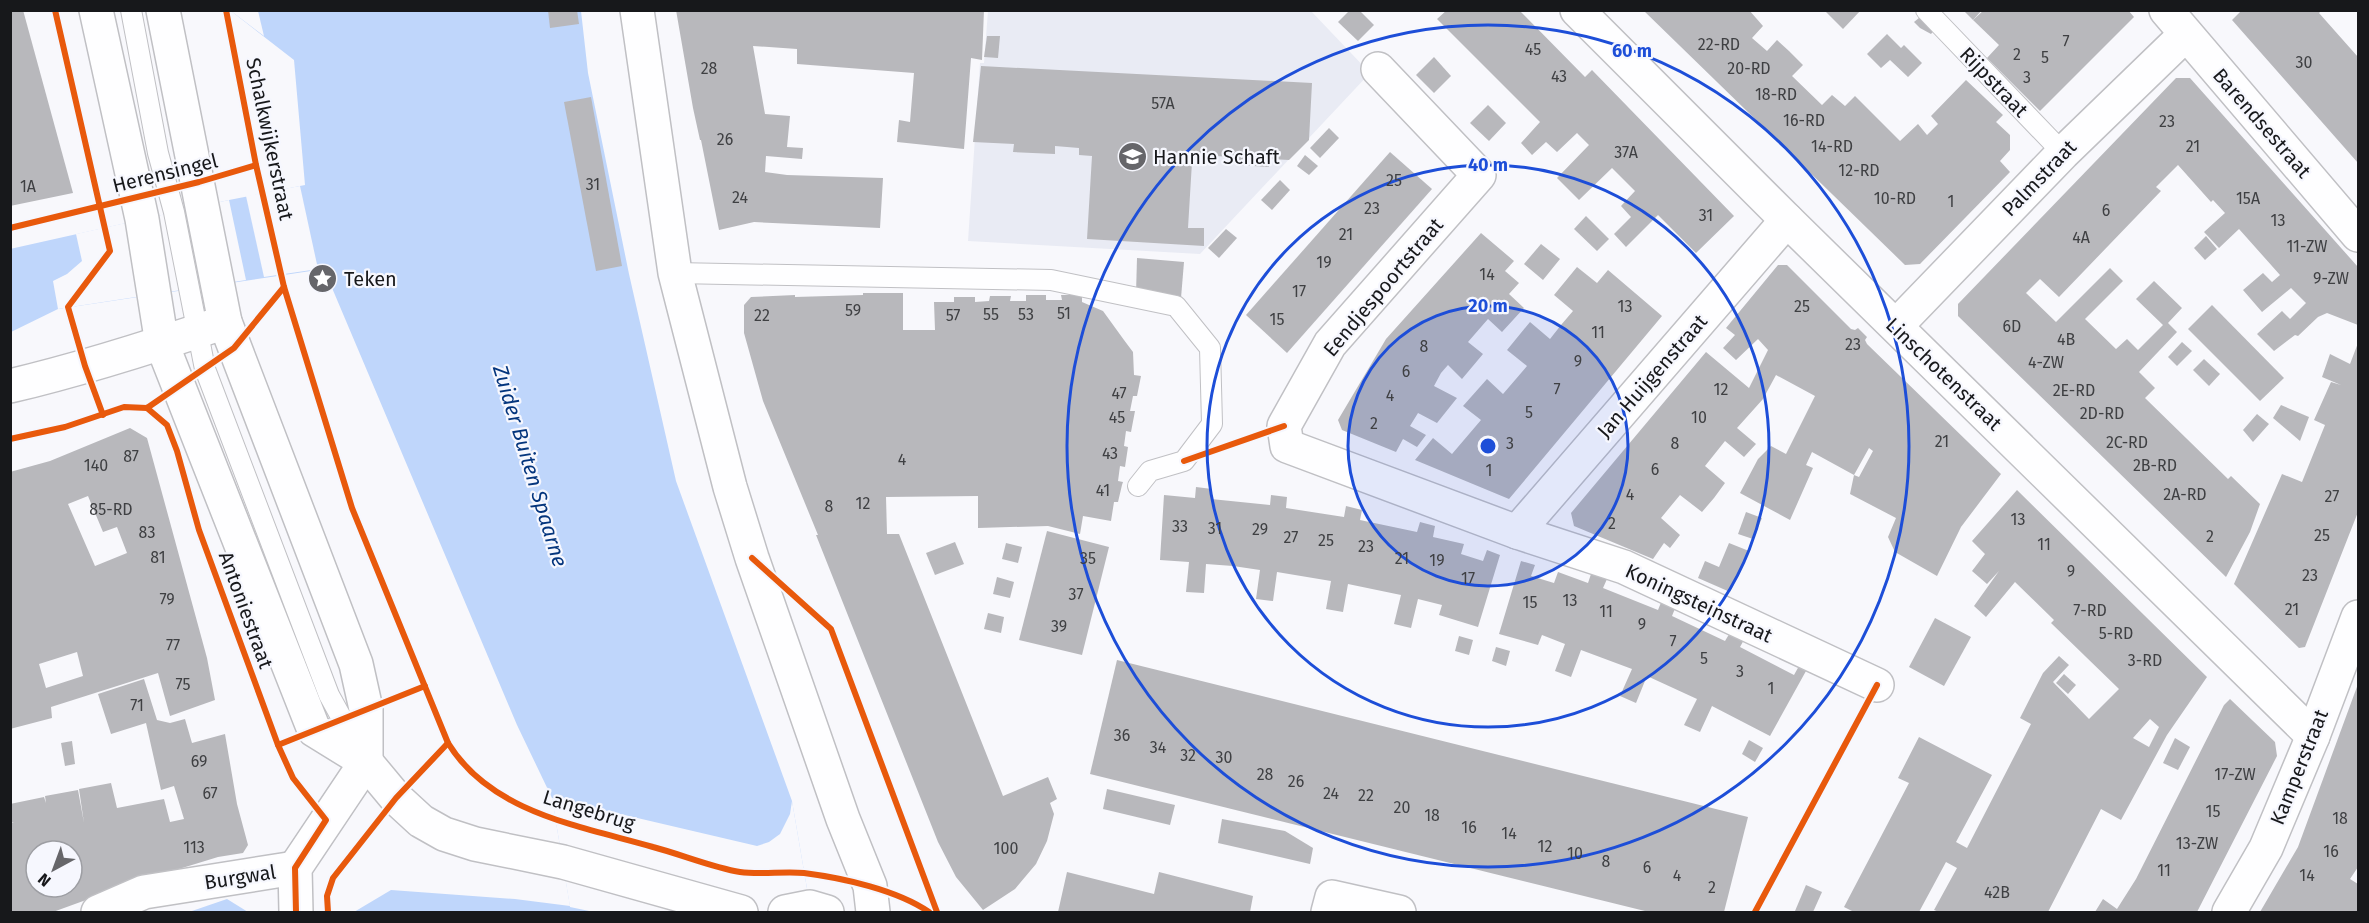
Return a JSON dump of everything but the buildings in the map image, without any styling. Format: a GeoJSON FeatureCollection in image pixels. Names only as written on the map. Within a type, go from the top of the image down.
{"type":"FeatureCollection","features":[{"type":"Feature","properties":{"kind":"street"},"geometry":{"type":"LineString","coordinates":[[96,10],[142,219],[162,344]]}},
{"type":"Feature","properties":{"kind":"street"},"geometry":{"type":"LineString","coordinates":[[163,10],[189,209],[211,327],[356,664],[366,709],[366,762]]}},
{"type":"Feature","properties":{"kind":"street"},"geometry":{"type":"LineString","coordinates":[[637,10],[675,273],[730,487],[843,819],[870,886],[873,912]]}},
{"type":"Feature","properties":{"kind":"street","name":"Linschotenstraat"},"geometry":{"type":"LineString","coordinates":[[1577,10],[1787,220],[2313,736]]}},
{"type":"Feature","properties":{"kind":"street","name":"Palmstraat"},"geometry":{"type":"LineString","coordinates":[[1896,326],[2063,153],[2176,22]]}},
{"type":"Feature","properties":{"kind":"street","name":"Barendsestraat"},"geometry":{"type":"LineString","coordinates":[[2176,22],[2358,236]]}},
{"type":"Feature","properties":{"kind":"street","name":"Eendjespoortstraat"},"geometry":{"type":"LineString","coordinates":[[1378,69],[1479,175],[1330,344],[1284,426],[1287,446],[1517,532]]}},
{"type":"Feature","properties":{"kind":"street","name":"Jan Huijgenstraat"},"geometry":{"type":"LineString","coordinates":[[1517,532],[1787,220]]}},
{"type":"Feature","properties":{"kind":"street"},"geometry":{"type":"LineString","coordinates":[[10,386],[68,372],[211,327]]}},
{"type":"Feature","properties":{"kind":"street","name":"Antoniestraat"},"geometry":{"type":"LineString","coordinates":[[162,344],[314,730],[366,762],[396,798],[421,821],[444,834],[475,844],[563,862],[741,912]]}},
{"type":"Feature","properties":{"kind":"street","name":"Koningsteinstraat"},"geometry":{"type":"LineString","coordinates":[[1517,532],[1624,567],[1877,686]]}},
{"type":"Feature","properties":{"kind":"street","name":"Kamperstraat"},"geometry":{"type":"LineString","coordinates":[[2229,912],[2266,848],[2313,736],[2358,617]]}},
{"type":"Feature","properties":{"kind":"street","name":"Burgwal"},"geometry":{"type":"LineString","coordinates":[[98,912],[144,892],[295,868],[366,762]]}},
{"type":"Feature","properties":{"kind":"street"},"geometry":{"type":"LineString","coordinates":[[295,868],[296,912]]}},
{"type":"Feature","properties":{"kind":"street"},"geometry":{"type":"LineString","coordinates":[[1328,912],[1332,897],[1399,912]]}},
{"type":"Feature","properties":{"kind":"lane"},"geometry":{"type":"LineString","coordinates":[[131,10],[158,153],[189,209]]}},
{"type":"Feature","properties":{"kind":"lane","name":"Rijpstraat"},"geometry":{"type":"LineString","coordinates":[[1926,10],[2063,153]]}},
{"type":"Feature","properties":{"kind":"lane"},"geometry":{"type":"LineString","coordinates":[[675,273],[1051,280],[1176,306],[1210,348],[1212,424],[1184,461],[1150,471],[1138,486]]}},
{"type":"Feature","properties":{"kind":"shaded area","name":"Hannie Schaft"},"geometry":{"type":"Polygon","coordinates":[[[988,11],[1311,11],[1370,73],[1200,254],[968,241],[980,63],[984,63],[988,11]]]}},
{"type":"Feature","properties":{"kind":"water","name":"Zuider Buiten Spaarne"},"geometry":{"type":"Polygon","coordinates":[[[231,11],[581,11],[588,73],[629,274],[676,481],[792,801],[811,912],[354,912],[391,890],[515,899],[570,906],[552,798],[517,725],[324,269],[58,309],[11,332],[10,249],[305,185],[294,60],[231,11]]]}},
{"type":"Feature","properties":{"kind":"water"},"geometry":{"type":"Polygon","coordinates":[[[227,899],[248,912],[189,912],[227,899]]]}},
{"type":"Feature","properties":{"kind":"pier"},"geometry":{"type":"Polygon","coordinates":[[[231,11],[258,11],[264,36],[231,11]]]}},
{"type":"Feature","properties":{"kind":"pier"},"geometry":{"type":"Polygon","coordinates":[[[300,186],[318,269],[264,277],[246,196],[300,186]]]}},
{"type":"Feature","properties":{"kind":"pier"},"geometry":{"type":"Polygon","coordinates":[[[229,200],[246,280],[58,309],[53,281],[67,274],[82,261],[76,234],[229,200]]]}},
{"type":"Feature","properties":{"kind":"pier"},"geometry":{"type":"Polygon","coordinates":[[[552,798],[757,846],[769,842],[780,834],[790,814],[792,801],[811,912],[594,912],[570,907],[552,798]]]}},
{"type":"Feature","properties":{"kind":"cycle path"},"geometry":{"type":"LineString","coordinates":[[55,10],[110,251],[68,307],[85,366],[103,415]]}},
{"type":"Feature","properties":{"kind":"cycle path","name":"Schalkwijkerstraat"},"geometry":{"type":"LineString","coordinates":[[226,10],[256,165],[284,287],[352,508],[448,743],[466,767],[488,786],[513,801],[567,823],[730,870],[756,873],[804,873],[852,882],[886,891],[929,912]]}},
{"type":"Feature","properties":{"kind":"cycle path","name":"Schalkwijkerstraat"},"geometry":{"type":"LineString","coordinates":[[10,228],[199,182],[256,165]]}},
{"type":"Feature","properties":{"kind":"cycle path"},"geometry":{"type":"LineString","coordinates":[[10,439],[65,427],[124,407],[147,408],[234,348],[284,287]]}},
{"type":"Feature","properties":{"kind":"cycle path"},"geometry":{"type":"LineString","coordinates":[[147,408],[167,425],[177,451],[199,530],[278,745],[293,778],[326,820],[295,868],[296,912]]}},
{"type":"Feature","properties":{"kind":"cycle path"},"geometry":{"type":"LineString","coordinates":[[1184,461],[1284,426]]}},
{"type":"Feature","properties":{"kind":"cycle path"},"geometry":{"type":"LineString","coordinates":[[752,558],[831,629],[937,912]]}},
{"type":"Feature","properties":{"kind":"cycle path"},"geometry":{"type":"LineString","coordinates":[[1755,912],[1877,685]]}},
{"type":"Feature","properties":{"kind":"cycle path"},"geometry":{"type":"LineString","coordinates":[[278,745],[425,686]]}},
{"type":"Feature","properties":{"kind":"cycle path"},"geometry":{"type":"LineString","coordinates":[[328,912],[327,896],[333,878],[396,798],[448,743]]}},
{"type":"Feature","properties":{"kind":"place","name":"Hannie Schaft"},"geometry":{"type":"Point","coordinates":[1132,157]}},
{"type":"Feature","properties":{"kind":"place","name":"Teken"},"geometry":{"type":"Point","coordinates":[323,279]}}]}
